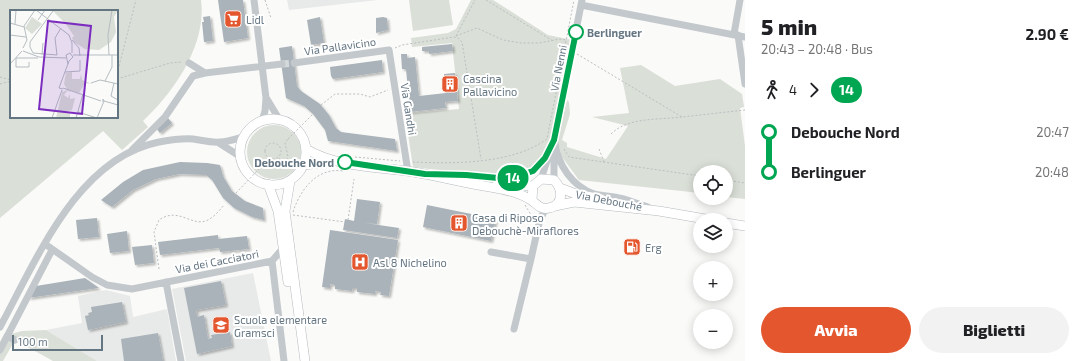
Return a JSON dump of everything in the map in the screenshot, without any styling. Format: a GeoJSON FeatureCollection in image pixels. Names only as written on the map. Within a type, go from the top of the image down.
{"type":"FeatureCollection","features":[{"type":"Feature","properties":{"kind":"main road"},"geometry":{"type":"LineString","coordinates":[[279,119],[289,123],[298,130],[303,139],[306,149],[304,165],[297,175],[280,184],[259,182],[250,176],[244,167],[241,157],[241,147],[244,137],[250,128],[262,121],[279,119]]}},
{"type":"Feature","properties":{"kind":"main road"},"geometry":{"type":"LineString","coordinates":[[306,149],[315,154],[336,161],[502,184],[533,186],[541,179],[554,180],[560,188]]}},
{"type":"Feature","properties":{"kind":"main road"},"geometry":{"type":"LineString","coordinates":[[304,165],[336,161]]}},
{"type":"Feature","properties":{"kind":"main road"},"geometry":{"type":"LineString","coordinates":[[425,174],[499,189],[535,204],[533,186]]}},
{"type":"Feature","properties":{"kind":"main road"},"geometry":{"type":"LineString","coordinates":[[290,180],[285,211],[305,361]]}},
{"type":"Feature","properties":{"kind":"main road"},"geometry":{"type":"LineString","coordinates":[[268,184],[276,203],[284,247],[299,361]]}},
{"type":"Feature","properties":{"kind":"main road","name":"Via Debouché"},"geometry":{"type":"LineString","coordinates":[[555,206],[561,198],[560,188],[592,198],[693,217]]}},
{"type":"Feature","properties":{"kind":"main road","name":"Via Debouché"},"geometry":{"type":"LineString","coordinates":[[535,204],[555,206],[574,202],[656,210]]}},
{"type":"Feature","properties":{"kind":"main road"},"geometry":{"type":"LineString","coordinates":[[733,224],[745,226]]}},
{"type":"Feature","properties":{"kind":"street"},"geometry":{"type":"LineString","coordinates":[[254,0],[266,98],[265,111],[262,121]]}},
{"type":"Feature","properties":{"kind":"street"},"geometry":{"type":"LineString","coordinates":[[740,0],[739,35],[745,84]]}},
{"type":"Feature","properties":{"kind":"street"},"geometry":{"type":"LineString","coordinates":[[582,2],[739,35]]}},
{"type":"Feature","properties":{"kind":"street","name":"Via Nenni"},"geometry":{"type":"LineString","coordinates":[[541,179],[554,140],[573,53],[582,2]]}},
{"type":"Feature","properties":{"kind":"street","name":"Via Pallavicino"},"geometry":{"type":"LineString","coordinates":[[294,63],[389,50]]}},
{"type":"Feature","properties":{"kind":"street","name":"Via Gandhi"},"geometry":{"type":"LineString","coordinates":[[389,50],[408,172]]}},
{"type":"Feature","properties":{"kind":"street"},"geometry":{"type":"LineString","coordinates":[[189,62],[205,72]]}},
{"type":"Feature","properties":{"kind":"street"},"geometry":{"type":"LineString","coordinates":[[0,327],[58,221],[74,198],[94,177],[129,153],[165,117],[193,76],[205,72],[282,64]]}},
{"type":"Feature","properties":{"kind":"street"},"geometry":{"type":"LineString","coordinates":[[266,98],[279,119]]}},
{"type":"Feature","properties":{"kind":"street"},"geometry":{"type":"LineString","coordinates":[[129,153],[159,142],[181,139],[219,143],[244,137]]}},
{"type":"Feature","properties":{"kind":"street","name":"Via Nenni"},"geometry":{"type":"LineString","coordinates":[[442,175],[509,179],[522,176],[533,171],[545,158],[554,140]]}},
{"type":"Feature","properties":{"kind":"street","name":"Via Nenni"},"geometry":{"type":"LineString","coordinates":[[554,140],[554,180]]}},
{"type":"Feature","properties":{"kind":"street","name":"Via Nenni"},"geometry":{"type":"LineString","coordinates":[[554,140],[556,154],[564,169],[577,183],[594,194],[618,197],[656,210]]}},
{"type":"Feature","properties":{"kind":"street"},"geometry":{"type":"LineString","coordinates":[[219,143],[241,157]]}},
{"type":"Feature","properties":{"kind":"street"},"geometry":{"type":"LineString","coordinates":[[514,329],[531,259],[537,222],[535,204]]}},
{"type":"Feature","properties":{"kind":"street","name":"Via dei Cacciatori"},"geometry":{"type":"LineString","coordinates":[[45,244],[92,277],[107,285],[132,289],[272,261]]}},
{"type":"Feature","properties":{"kind":"street"},"geometry":{"type":"LineString","coordinates":[[284,247],[272,261],[284,361]]}},
{"type":"Feature","properties":{"kind":"street"},"geometry":{"type":"LineString","coordinates":[[0,350],[52,250]]}},
{"type":"Feature","properties":{"kind":"street"},"geometry":{"type":"LineString","coordinates":[[491,252],[531,259]]}},
{"type":"Feature","properties":{"kind":"street"},"geometry":{"type":"LineString","coordinates":[[272,261],[287,269]]}},
{"type":"Feature","properties":{"kind":"street","name":"Via dei Cacciatori"},"geometry":{"type":"LineString","coordinates":[[166,282],[181,361]]}},
{"type":"Feature","properties":{"kind":"street"},"geometry":{"type":"LineString","coordinates":[[7,336],[14,340]]}},
{"type":"Feature","properties":{"kind":"path"},"geometry":{"type":"LineString","coordinates":[[118,70],[136,0]]}},
{"type":"Feature","properties":{"kind":"path"},"geometry":{"type":"LineString","coordinates":[[265,0],[271,18]]}},
{"type":"Feature","properties":{"kind":"path"},"geometry":{"type":"LineString","coordinates":[[455,37],[475,0]]}},
{"type":"Feature","properties":{"kind":"path"},"geometry":{"type":"LineString","coordinates":[[486,0],[553,41]]}},
{"type":"Feature","properties":{"kind":"path"},"geometry":{"type":"LineString","coordinates":[[355,155],[406,162],[481,160],[502,157],[528,150],[547,139],[574,0]]}},
{"type":"Feature","properties":{"kind":"path"},"geometry":{"type":"LineString","coordinates":[[389,50],[402,45],[455,37],[477,28],[508,41],[521,43],[553,41],[560,39],[566,40]]}},
{"type":"Feature","properties":{"kind":"path"},"geometry":{"type":"LineString","coordinates":[[455,37],[462,42],[481,160]]}},
{"type":"Feature","properties":{"kind":"path"},"geometry":{"type":"LineString","coordinates":[[565,48],[580,55],[682,117]]}},
{"type":"Feature","properties":{"kind":"path"},"geometry":{"type":"LineString","coordinates":[[118,79],[170,63],[189,62]]}},
{"type":"Feature","properties":{"kind":"path"},"geometry":{"type":"LineString","coordinates":[[0,77],[10,80]]}},
{"type":"Feature","properties":{"kind":"path"},"geometry":{"type":"LineString","coordinates":[[0,84],[10,80]]}},
{"type":"Feature","properties":{"kind":"path"},"geometry":{"type":"LineString","coordinates":[[321,105],[335,94],[360,94],[370,97],[395,89]]}},
{"type":"Feature","properties":{"kind":"path"},"geometry":{"type":"LineString","coordinates":[[610,134],[619,127],[628,123],[745,110]]}},
{"type":"Feature","properties":{"kind":"path"},"geometry":{"type":"LineString","coordinates":[[236,193],[262,166],[271,168],[283,164],[288,157],[285,143],[313,114]]}},
{"type":"Feature","properties":{"kind":"path"},"geometry":{"type":"LineString","coordinates":[[276,144],[279,146],[281,154],[278,157],[274,159],[267,156],[266,148],[268,145],[276,144]]}},
{"type":"Feature","properties":{"kind":"path"},"geometry":{"type":"LineString","coordinates":[[563,148],[569,157],[693,175]]}},
{"type":"Feature","properties":{"kind":"path"},"geometry":{"type":"LineString","coordinates":[[600,149],[604,162]]}},
{"type":"Feature","properties":{"kind":"path"},"geometry":{"type":"LineString","coordinates":[[278,157],[283,164]]}},
{"type":"Feature","properties":{"kind":"path"},"geometry":{"type":"LineString","coordinates":[[345,171],[329,171],[311,181],[299,198],[292,215],[345,222]]}},
{"type":"Feature","properties":{"kind":"path"},"geometry":{"type":"LineString","coordinates":[[348,220],[354,179]]}},
{"type":"Feature","properties":{"kind":"path"},"geometry":{"type":"LineString","coordinates":[[733,181],[745,183]]}},
{"type":"Feature","properties":{"kind":"path"},"geometry":{"type":"LineString","coordinates":[[535,204],[537,222]]}},
{"type":"Feature","properties":{"kind":"path"},"geometry":{"type":"LineString","coordinates":[[159,268],[154,232],[159,220],[173,214],[200,221],[206,221],[224,205]]}},
{"type":"Feature","properties":{"kind":"shaded area"},"geometry":{"type":"Polygon","coordinates":[[[0,0],[201,0],[202,17],[199,34],[193,50],[177,82],[143,121],[148,127],[122,150],[103,131],[0,218],[0,0]]]}},
{"type":"Feature","properties":{"kind":"shaded area"},"geometry":{"type":"Polygon","coordinates":[[[287,0],[378,0],[289,10],[287,0]]]}},
{"type":"Feature","properties":{"kind":"shaded area"},"geometry":{"type":"Polygon","coordinates":[[[409,0],[449,0],[453,25],[413,31],[409,0]]]}},
{"type":"Feature","properties":{"kind":"shaded area"},"geometry":{"type":"Polygon","coordinates":[[[471,0],[493,0],[548,35],[572,40],[551,140],[541,160],[523,173],[496,177],[413,167],[405,114],[459,109],[452,43],[412,47],[411,38],[448,33],[456,29],[471,0]]]}},
{"type":"Feature","properties":{"kind":"shaded area"},"geometry":{"type":"Polygon","coordinates":[[[641,65],[675,86],[720,79],[742,94],[744,107],[740,108],[745,146],[745,199],[733,198],[733,165],[693,165],[693,192],[579,180],[562,157],[557,139],[567,100],[569,102],[570,114],[562,140],[567,143],[567,147],[606,159],[628,126],[592,117],[629,113],[620,68],[641,65]]]}},
{"type":"Feature","properties":{"kind":"shaded area"},"geometry":{"type":"Polygon","coordinates":[[[269,125],[279,125],[289,129],[297,137],[301,147],[301,157],[297,167],[289,175],[279,179],[269,179],[259,175],[251,167],[247,157],[247,147],[251,137],[259,129],[269,125]]]}},
{"type":"Feature","properties":{"kind":"shaded area","name":"Scuola elementare Gramsci"},"geometry":{"type":"Polygon","coordinates":[[[253,273],[271,361],[186,361],[172,289],[253,273]]]}},
{"type":"Feature","properties":{"kind":"shaded area"},"geometry":{"type":"Polygon","coordinates":[[[106,290],[130,296],[133,317],[167,309],[176,361],[97,361],[46,330],[82,323],[78,296],[106,290]]]}},
{"type":"Feature","properties":{"kind":"shaded area"},"geometry":{"type":"Polygon","coordinates":[[[46,330],[97,361],[53,361],[15,340],[3,361],[0,361],[0,342],[3,336],[22,331],[46,330]]]}},
{"type":"Feature","properties":{"kind":"building","name":"Lidl"},"geometry":{"type":"Polygon","coordinates":[[[218,0],[243,0],[248,38],[224,42],[218,0]]]}},
{"type":"Feature","properties":{"kind":"building"},"geometry":{"type":"Polygon","coordinates":[[[210,16],[213,41],[204,42],[203,17],[210,16]]]}},
{"type":"Feature","properties":{"kind":"building"},"geometry":{"type":"Polygon","coordinates":[[[320,17],[324,43],[311,45],[307,20],[320,17]]]}},
{"type":"Feature","properties":{"kind":"building"},"geometry":{"type":"Polygon","coordinates":[[[376,18],[387,18],[388,30],[376,33],[376,18]]]}},
{"type":"Feature","properties":{"kind":"building"},"geometry":{"type":"Polygon","coordinates":[[[452,44],[453,51],[429,54],[429,51],[422,51],[422,47],[452,44]]]}},
{"type":"Feature","properties":{"kind":"building"},"geometry":{"type":"Polygon","coordinates":[[[292,46],[297,86],[301,91],[320,104],[329,115],[336,128],[341,132],[395,139],[397,151],[328,141],[325,130],[313,114],[304,106],[286,98],[279,48],[292,46]]]}},
{"type":"Feature","properties":{"kind":"building","name":"Cascina Pallavicino"},"geometry":{"type":"Polygon","coordinates":[[[401,54],[407,54],[407,58],[415,57],[419,96],[446,93],[444,74],[455,73],[458,101],[445,102],[446,108],[410,112],[406,69],[402,69],[401,54]]]}},
{"type":"Feature","properties":{"kind":"building"},"geometry":{"type":"Polygon","coordinates":[[[382,60],[383,72],[333,79],[331,76],[330,67],[382,60]]]}},
{"type":"Feature","properties":{"kind":"building"},"geometry":{"type":"Polygon","coordinates":[[[168,118],[172,123],[160,133],[156,128],[168,118]]]}},
{"type":"Feature","properties":{"kind":"building"},"geometry":{"type":"Polygon","coordinates":[[[180,162],[220,165],[223,176],[232,191],[245,201],[263,208],[264,220],[252,217],[234,208],[223,198],[212,180],[206,175],[180,174],[156,179],[133,190],[112,207],[101,200],[123,182],[143,170],[180,162]]]}},
{"type":"Feature","properties":{"kind":"building"},"geometry":{"type":"Polygon","coordinates":[[[357,199],[380,202],[377,224],[365,223],[399,228],[397,238],[343,230],[345,219],[354,221],[357,199]]]}},
{"type":"Feature","properties":{"kind":"building","name":"Casa di Riposo Debouchè-Miraflores"},"geometry":{"type":"Polygon","coordinates":[[[427,205],[496,219],[491,241],[423,227],[427,205]]]}},
{"type":"Feature","properties":{"kind":"building"},"geometry":{"type":"Polygon","coordinates":[[[97,218],[99,237],[78,239],[76,220],[97,218]]]}},
{"type":"Feature","properties":{"kind":"building","name":"Asl 8 Nichelino"},"geometry":{"type":"Polygon","coordinates":[[[330,230],[398,240],[389,296],[380,295],[381,292],[375,291],[375,294],[357,292],[357,288],[353,288],[352,291],[335,289],[335,285],[330,284],[330,288],[322,287],[330,230]]]}},
{"type":"Feature","properties":{"kind":"building"},"geometry":{"type":"Polygon","coordinates":[[[127,231],[129,251],[110,253],[107,234],[127,231]]]}},
{"type":"Feature","properties":{"kind":"building"},"geometry":{"type":"Polygon","coordinates":[[[218,235],[218,239],[247,236],[249,249],[220,252],[219,248],[160,255],[158,242],[218,235]]]}},
{"type":"Feature","properties":{"kind":"building"},"geometry":{"type":"Polygon","coordinates":[[[152,245],[154,263],[135,265],[132,247],[152,245]]]}},
{"type":"Feature","properties":{"kind":"building"},"geometry":{"type":"Polygon","coordinates":[[[85,278],[99,288],[28,298],[36,286],[85,278]]]}},
{"type":"Feature","properties":{"kind":"building"},"geometry":{"type":"Polygon","coordinates":[[[221,281],[226,305],[196,310],[197,317],[204,315],[208,339],[212,338],[211,335],[230,332],[232,346],[197,354],[184,288],[221,281]]]}},
{"type":"Feature","properties":{"kind":"building"},"geometry":{"type":"Polygon","coordinates":[[[122,302],[126,322],[88,330],[85,316],[92,312],[91,307],[122,302]]]}},
{"type":"Feature","properties":{"kind":"building"},"geometry":{"type":"Polygon","coordinates":[[[158,333],[163,361],[124,361],[121,339],[158,333]]]}},
{"type":"Feature","properties":{"kind":"tunnel"},"geometry":{"type":"LineString","coordinates":[[282,64],[294,63]]}},
{"type":"Feature","properties":{"kind":"bus line","name":"14"},"geometry":{"type":"LineString","coordinates":[[345,162],[425,174],[466,175],[509,179],[522,176],[533,171],[545,158],[554,140],[573,53],[576,32]]}},
{"type":"Feature","properties":{"kind":"place","name":"Lidl"},"geometry":{"type":"Point","coordinates":[233,19]}},
{"type":"Feature","properties":{"kind":"place","name":"Berlinguer"},"geometry":{"type":"Point","coordinates":[576,32]}},
{"type":"Feature","properties":{"kind":"place","name":"Cascina Pallavicino"},"geometry":{"type":"Point","coordinates":[450,84]}},
{"type":"Feature","properties":{"kind":"place","name":"Debouche Nord"},"geometry":{"type":"Point","coordinates":[345,162]}},
{"type":"Feature","properties":{"kind":"place","name":"Casa di Riposo Debouchè-Miraflores"},"geometry":{"type":"Point","coordinates":[459,223]}},
{"type":"Feature","properties":{"kind":"place","name":"Erg"},"geometry":{"type":"Point","coordinates":[632,247]}},
{"type":"Feature","properties":{"kind":"place","name":"Asl 8 Nichelino"},"geometry":{"type":"Point","coordinates":[360,262]}},
{"type":"Feature","properties":{"kind":"place","name":"Scuola elementare Gramsci"},"geometry":{"type":"Point","coordinates":[221,325]}}]}
